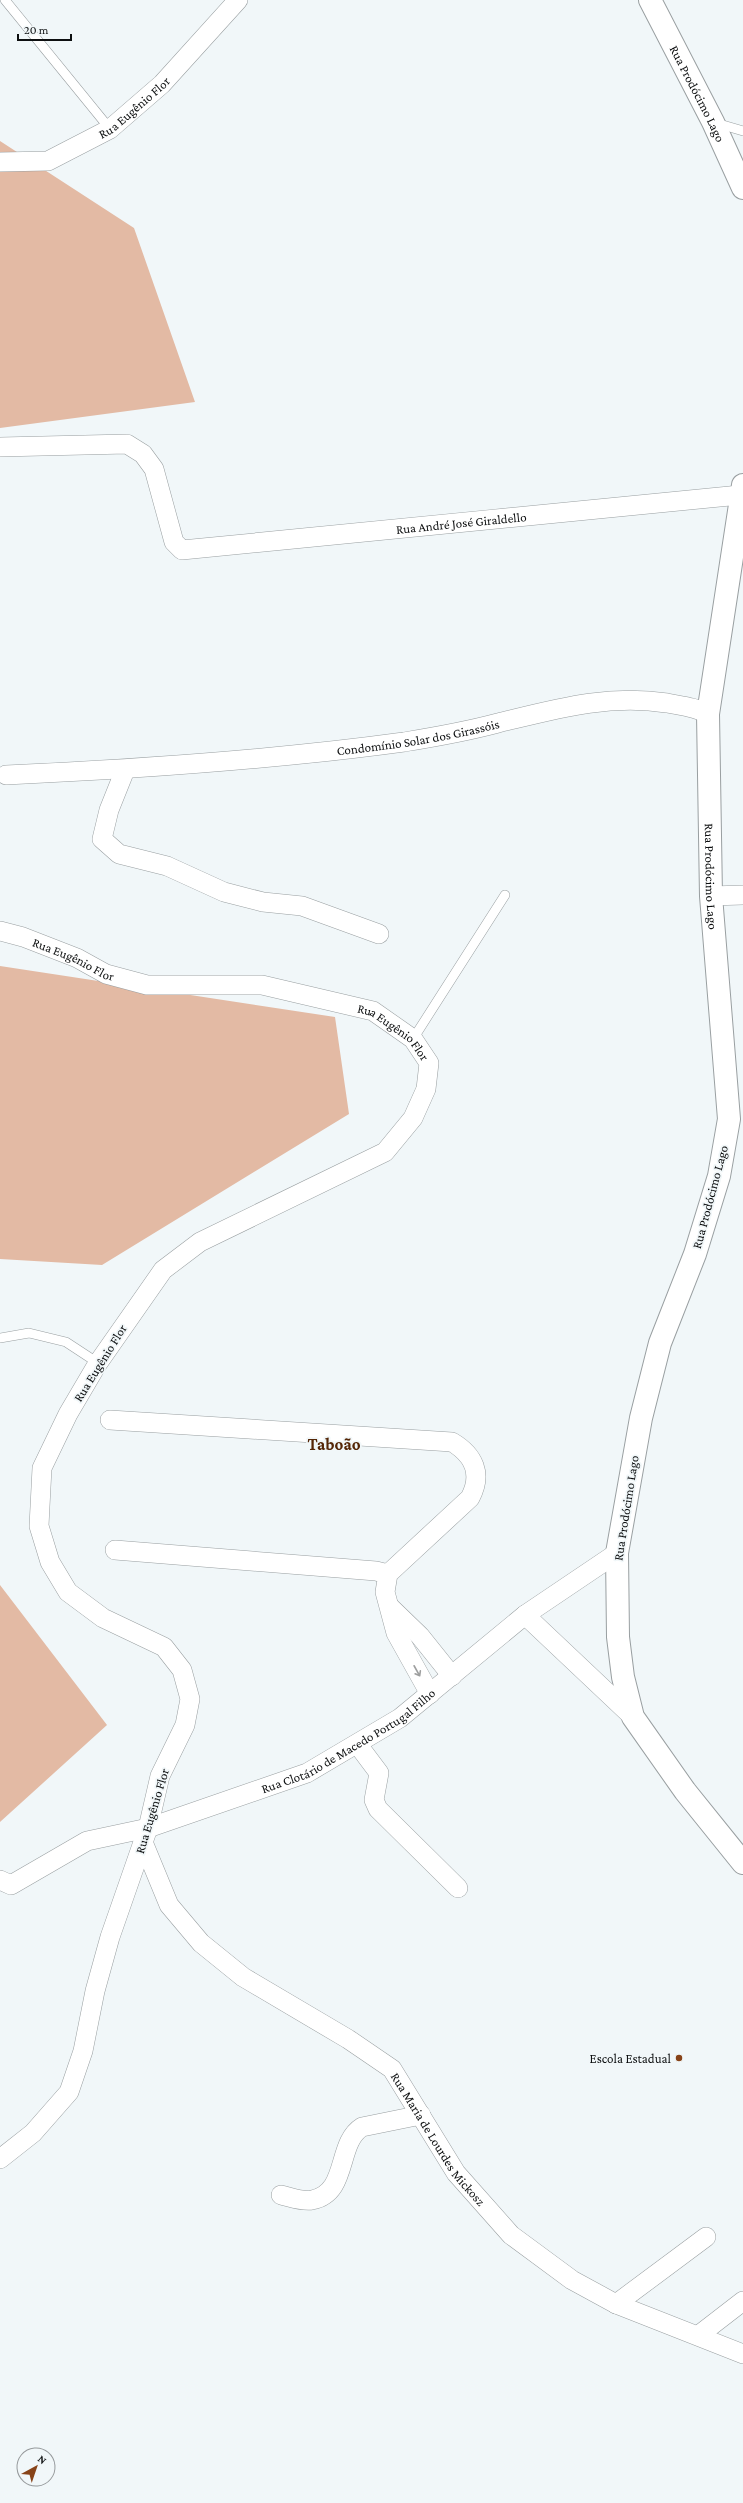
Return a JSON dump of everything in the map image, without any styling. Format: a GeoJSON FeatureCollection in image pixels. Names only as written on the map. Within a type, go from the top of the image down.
{"type":"FeatureCollection","features":[{"type":"Feature","properties":{"kind":"main road","name":"Rua Prodócimo Lago"},"geometry":{"type":"LineString","coordinates":[[650,0],[742,181]]}},
{"type":"Feature","properties":{"kind":"main road","name":"Rua Prodócimo Lago"},"geometry":{"type":"LineString","coordinates":[[742,490],[740,517],[708,714],[711,896],[729,1119],[719,1176],[697,1247],[660,1343],[641,1418],[617,1553],[618,1637],[623,1677],[633,1717],[686,1791],[743,1863]]}},
{"type":"Feature","properties":{"kind":"street","name":"Rua Eugênio Flor"},"geometry":{"type":"LineString","coordinates":[[0,162],[48,161],[110,129],[162,84],[238,0]]}},
{"type":"Feature","properties":{"kind":"street","name":"Rua André José Giraldello"},"geometry":{"type":"LineString","coordinates":[[0,447],[127,444],[143,454],[154,469],[174,542],[182,550],[742,490]]}},
{"type":"Feature","properties":{"kind":"street","name":"Condomínio Solar dos Girassóis"},"geometry":{"type":"LineString","coordinates":[[6,775],[125,770],[406,741],[498,724],[549,709],[614,700],[654,701],[696,708],[708,714]]}},
{"type":"Feature","properties":{"kind":"street"},"geometry":{"type":"LineString","coordinates":[[125,770],[109,810],[102,839],[119,854],[167,866],[224,892],[263,902],[302,906],[379,934]]}},
{"type":"Feature","properties":{"kind":"street"},"geometry":{"type":"LineString","coordinates":[[711,896],[743,895]]}},
{"type":"Feature","properties":{"kind":"street","name":"Rua Eugênio Flor"},"geometry":{"type":"LineString","coordinates":[[0,931],[23,937],[77,958],[106,974],[147,986],[262,985],[373,1011],[413,1039],[429,1063],[426,1089],[414,1118],[385,1152],[200,1242],[163,1270],[98,1363],[68,1414],[42,1468],[39,1526],[50,1562],[68,1592],[103,1618],[164,1647],[182,1670],[190,1699],[185,1725],[160,1776],[146,1835],[106,1953],[95,1991],[83,2051],[69,2092],[33,2134],[0,2159]]}},
{"type":"Feature","properties":{"kind":"street"},"geometry":{"type":"LineString","coordinates":[[110,1420],[452,1442],[466,1450],[474,1466],[477,1485],[470,1498],[388,1574],[385,1592],[391,1608],[396,1633],[430,1694]]}},
{"type":"Feature","properties":{"kind":"street"},"geometry":{"type":"LineString","coordinates":[[115,1550],[376,1571],[388,1574]]}},
{"type":"Feature","properties":{"kind":"street","name":"Rua Clotário de Macedo Portugal Filho"},"geometry":{"type":"LineString","coordinates":[[0,1880],[11,1885],[87,1840],[146,1835],[307,1773],[358,1745],[400,1718],[525,1616],[617,1553]]}},
{"type":"Feature","properties":{"kind":"street"},"geometry":{"type":"LineString","coordinates":[[391,1608],[420,1636],[452,1676]]}},
{"type":"Feature","properties":{"kind":"street"},"geometry":{"type":"LineString","coordinates":[[525,1616],[633,1717]]}},
{"type":"Feature","properties":{"kind":"street"},"geometry":{"type":"LineString","coordinates":[[405,1648],[420,1636]]}},
{"type":"Feature","properties":{"kind":"street"},"geometry":{"type":"LineString","coordinates":[[358,1745],[379,1773],[374,1800],[378,1809],[458,1888]]}},
{"type":"Feature","properties":{"kind":"street","name":"Rua Maria de Lourdes Mickosz"},"geometry":{"type":"LineString","coordinates":[[146,1835],[169,1906],[201,1943],[243,1977],[348,2039],[392,2069],[456,2173],[511,2235],[572,2280],[616,2304],[699,2335],[743,2354]]}},
{"type":"Feature","properties":{"kind":"street"},"geometry":{"type":"LineString","coordinates":[[281,2195],[311,2200],[324,2195],[336,2182],[354,2132],[362,2127],[421,2115]]}},
{"type":"Feature","properties":{"kind":"street"},"geometry":{"type":"LineString","coordinates":[[616,2304],[706,2237]]}},
{"type":"Feature","properties":{"kind":"street"},"geometry":{"type":"LineString","coordinates":[[699,2335],[743,2301]]}},
{"type":"Feature","properties":{"kind":"lane"},"geometry":{"type":"LineString","coordinates":[[5,0],[110,129]]}},
{"type":"Feature","properties":{"kind":"lane"},"geometry":{"type":"LineString","coordinates":[[713,122],[743,132]]}},
{"type":"Feature","properties":{"kind":"lane"},"geometry":{"type":"LineString","coordinates":[[413,1039],[505,895]]}},
{"type":"Feature","properties":{"kind":"lane"},"geometry":{"type":"LineString","coordinates":[[0,1338],[29,1333],[66,1342],[98,1363]]}},
{"type":"Feature","properties":{"kind":"shaded area"},"geometry":{"type":"Polygon","coordinates":[[[0,141],[134,228],[195,402],[0,428],[0,141]]]}},
{"type":"Feature","properties":{"kind":"shaded area"},"geometry":{"type":"Polygon","coordinates":[[[0,966],[335,1017],[349,1114],[102,1265],[0,1259],[0,966]]]}},
{"type":"Feature","properties":{"kind":"shaded area"},"geometry":{"type":"Polygon","coordinates":[[[0,1585],[107,1725],[0,1822],[0,1585]]]}},
{"type":"Feature","properties":{"kind":"place","name":"Escola Estadual"},"geometry":{"type":"Point","coordinates":[679,2058]}},
{"type":"Feature","properties":{"kind":"district","name":"Taboão"},"geometry":{"type":"Point","coordinates":[334,1444]}}]}
